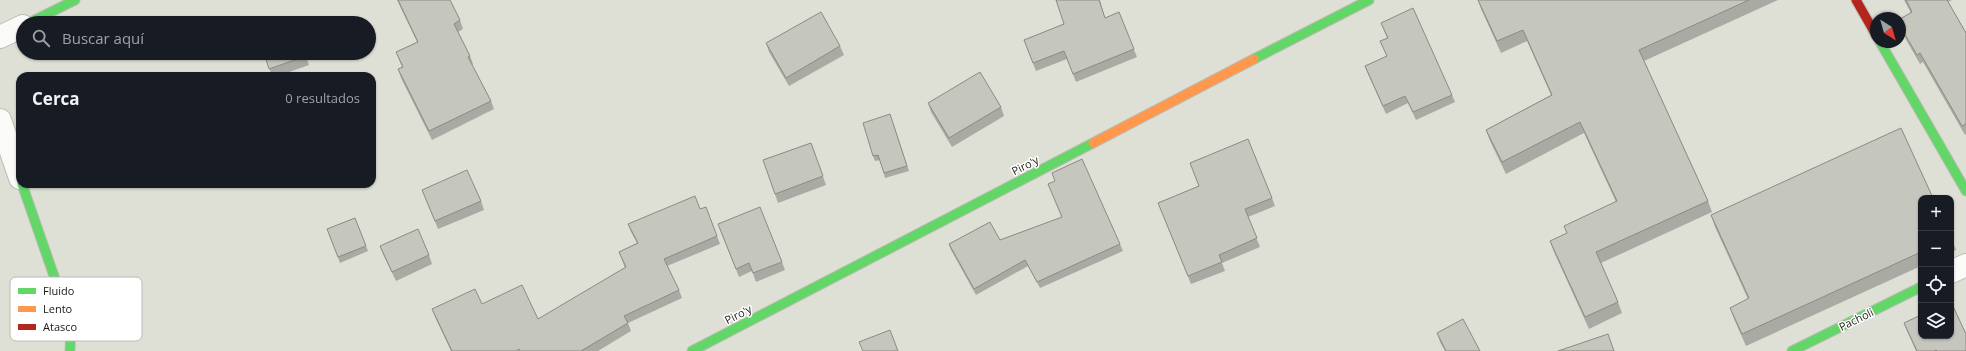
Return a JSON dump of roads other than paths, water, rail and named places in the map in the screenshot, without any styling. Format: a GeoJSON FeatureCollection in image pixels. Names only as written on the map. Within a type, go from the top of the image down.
{"type":"FeatureCollection","features":[{"type":"Feature","properties":{"kind":"main road"},"geometry":{"type":"LineString","coordinates":[[43,16],[75,0]]}},
{"type":"Feature","properties":{"kind":"main road","name":"Piro'y"},"geometry":{"type":"LineString","coordinates":[[692,351],[1370,0]]}},
{"type":"Feature","properties":{"kind":"main road"},"geometry":{"type":"LineString","coordinates":[[1856,0],[1870,24]]}},
{"type":"Feature","properties":{"kind":"main road"},"geometry":{"type":"LineString","coordinates":[[1883,48],[1966,191]]}},
{"type":"Feature","properties":{"kind":"main road"},"geometry":{"type":"LineString","coordinates":[[23,188],[54,277]]}},
{"type":"Feature","properties":{"kind":"main road","name":"Pacholi"},"geometry":{"type":"LineString","coordinates":[[1792,351],[1918,288]]}},
{"type":"Feature","properties":{"kind":"main road"},"geometry":{"type":"LineString","coordinates":[[70,341],[70,351]]}},
{"type":"Feature","properties":{"kind":"street"},"geometry":{"type":"LineString","coordinates":[[0,38],[16,30]]}},
{"type":"Feature","properties":{"kind":"street"},"geometry":{"type":"LineString","coordinates":[[0,120],[16,166]]}},
{"type":"Feature","properties":{"kind":"street"},"geometry":{"type":"LineString","coordinates":[[1954,271],[1966,265]]}}]}
